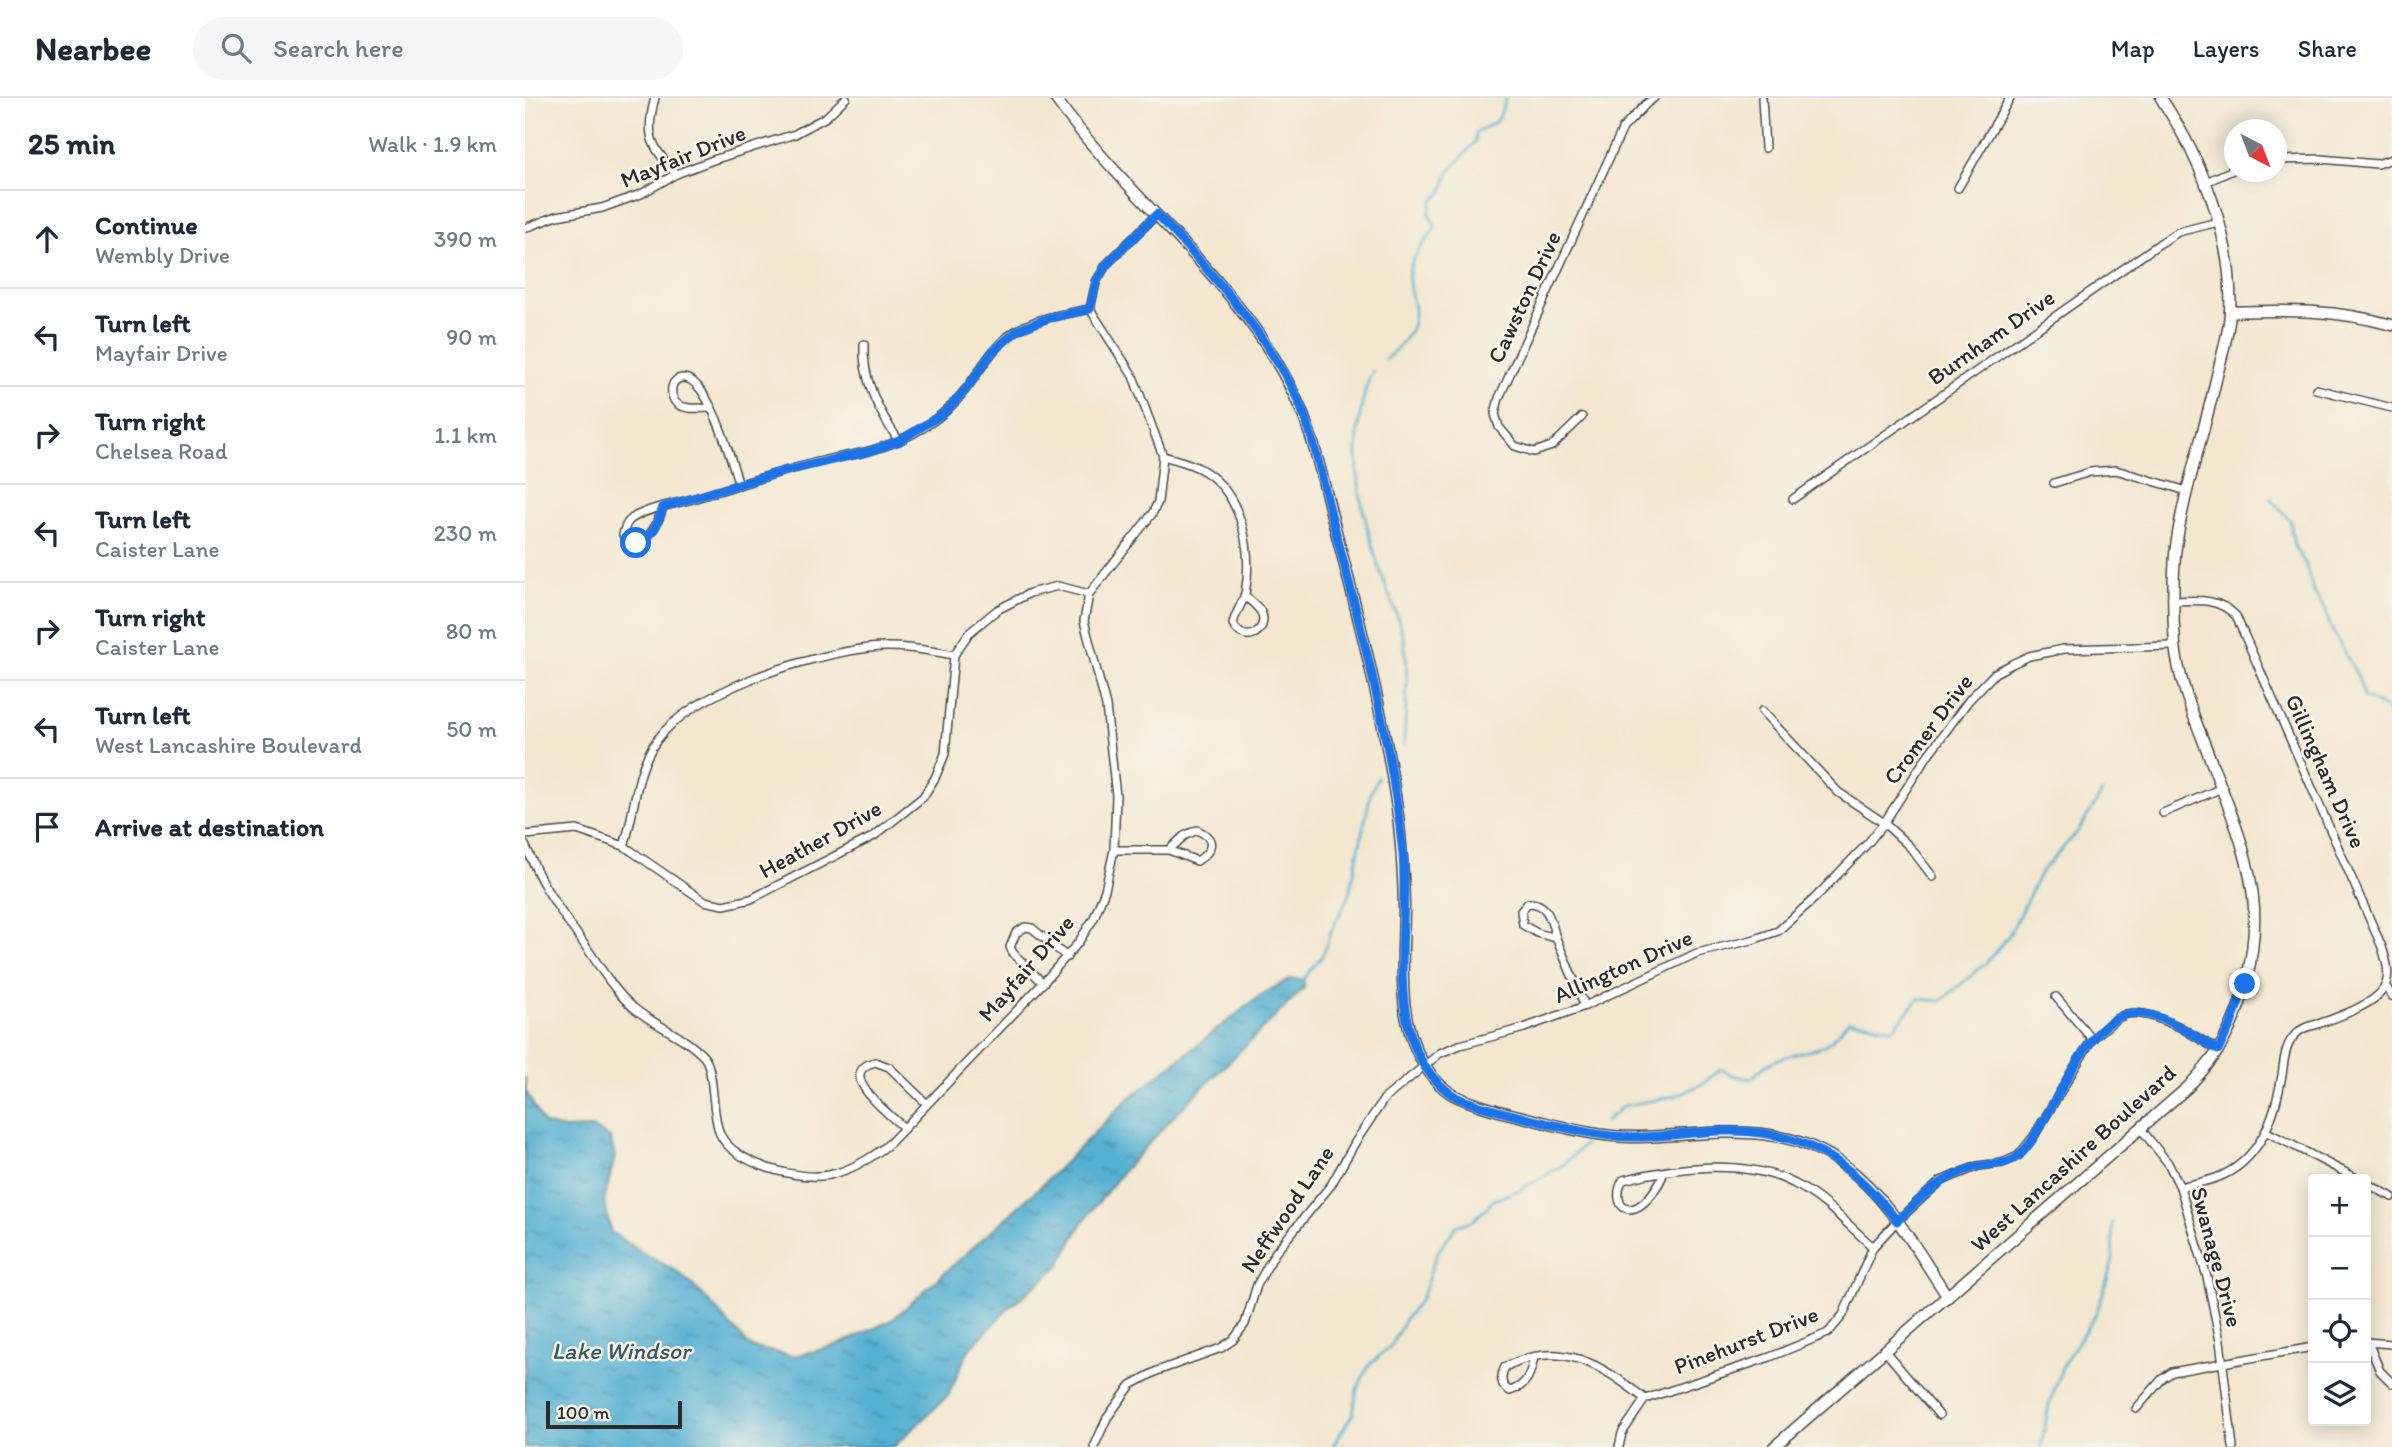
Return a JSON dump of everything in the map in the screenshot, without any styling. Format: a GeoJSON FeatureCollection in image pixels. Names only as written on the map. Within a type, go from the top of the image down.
{"type":"FeatureCollection","features":[{"type":"Feature","properties":{"kind":"street"},"geometry":{"type":"LineString","coordinates":[[655,98],[650,113],[651,142],[676,174]]}},
{"type":"Feature","properties":{"kind":"street","name":"Mayfair Drive"},"geometry":{"type":"LineString","coordinates":[[525,228],[557,216],[602,208],[628,199],[676,174],[811,127],[846,98]]}},
{"type":"Feature","properties":{"kind":"street"},"geometry":{"type":"LineString","coordinates":[[1055,98],[1107,164],[1196,257],[1258,332],[1292,387],[1312,441],[1360,626],[1388,752],[1403,859],[1403,994],[1409,1032],[1424,1065],[1454,1096],[1501,1112],[1582,1132],[1635,1138],[1722,1131],[1763,1133],[1807,1146],[1842,1163],[1872,1190],[1897,1221],[1948,1297]]}},
{"type":"Feature","properties":{"kind":"street","name":"Cawston Drive"},"geometry":{"type":"LineString","coordinates":[[1582,417],[1552,446],[1534,452],[1515,446],[1499,427],[1495,414],[1499,398],[1623,128],[1654,98]]}},
{"type":"Feature","properties":{"kind":"street"},"geometry":{"type":"LineString","coordinates":[[1762,98],[1765,148]]}},
{"type":"Feature","properties":{"kind":"street"},"geometry":{"type":"LineString","coordinates":[[1958,188],[2010,98]]}},
{"type":"Feature","properties":{"kind":"street","name":"West Lancashire Boulevard"},"geometry":{"type":"LineString","coordinates":[[1774,1447],[2188,1087],[2218,1050],[2231,1024],[2245,984],[2252,947],[2254,908],[2248,870],[2222,788],[2186,694],[2175,646],[2175,556],[2187,491],[2209,410],[2230,312],[2227,264],[2206,182],[2185,134],[2161,98]]}},
{"type":"Feature","properties":{"kind":"street"},"geometry":{"type":"LineString","coordinates":[[2287,160],[2321,159],[2377,164],[2392,159]]}},
{"type":"Feature","properties":{"kind":"street"},"geometry":{"type":"LineString","coordinates":[[2206,182],[2224,174]]}},
{"type":"Feature","properties":{"kind":"street"},"geometry":{"type":"LineString","coordinates":[[624,846],[644,762],[658,738],[711,697],[787,666],[840,653],[871,648],[924,649],[954,655],[969,633],[997,610],[1030,593],[1058,586],[1089,594],[1152,514],[1158,502],[1163,456],[1133,376],[1090,309],[1096,282],[1106,265],[1157,214]]}},
{"type":"Feature","properties":{"kind":"street","name":"Burnham Drive"},"geometry":{"type":"LineString","coordinates":[[1793,499],[2159,244],[2178,232],[2218,222]]}},
{"type":"Feature","properties":{"kind":"street"},"geometry":{"type":"LineString","coordinates":[[663,507],[654,531],[646,539],[636,543],[627,541],[623,536],[629,520],[640,514],[663,507],[739,485],[899,441],[944,413],[967,388],[993,351],[1018,330],[1048,318],[1090,309]]}},
{"type":"Feature","properties":{"kind":"street"},"geometry":{"type":"LineString","coordinates":[[2230,312],[2304,309],[2365,317],[2392,325]]}},
{"type":"Feature","properties":{"kind":"street"},"geometry":{"type":"LineString","coordinates":[[864,344],[863,363],[870,385],[881,415],[899,441]]}},
{"type":"Feature","properties":{"kind":"street"},"geometry":{"type":"LineString","coordinates":[[711,408],[681,407],[671,394],[673,384],[679,378],[695,383],[711,408],[726,443],[739,485]]}},
{"type":"Feature","properties":{"kind":"street"},"geometry":{"type":"LineString","coordinates":[[2316,389],[2392,408]]}},
{"type":"Feature","properties":{"kind":"street"},"geometry":{"type":"LineString","coordinates":[[1163,456],[1202,469],[1215,478],[1229,496],[1240,520],[1246,547],[1244,596],[1233,624],[1236,631],[1245,636],[1259,631],[1263,621],[1261,613],[1244,596]]}},
{"type":"Feature","properties":{"kind":"street"},"geometry":{"type":"LineString","coordinates":[[2054,483],[2090,472],[2116,470],[2187,491]]}},
{"type":"Feature","properties":{"kind":"street","name":"Mayfair Drive"},"geometry":{"type":"LineString","coordinates":[[525,845],[543,883],[616,990],[635,1009],[687,1043],[705,1059],[711,1076],[716,1122],[731,1150],[761,1165],[796,1175],[828,1175],[850,1168],[875,1155],[904,1128],[1067,957],[1094,918],[1105,890],[1114,850],[1116,796],[1106,706],[1084,621],[1089,594]]}},
{"type":"Feature","properties":{"kind":"street","name":"Gillingham Drive"},"geometry":{"type":"LineString","coordinates":[[2175,601],[2206,600],[2229,608],[2236,616],[2382,947],[2389,969],[2386,987]]}},
{"type":"Feature","properties":{"kind":"street","name":"Cromer Drive"},"geometry":{"type":"LineString","coordinates":[[1884,823],[1928,755],[1969,700],[1996,673],[2029,656],[2064,649],[2175,646]]}},
{"type":"Feature","properties":{"kind":"street","name":"Heather Drive"},"geometry":{"type":"LineString","coordinates":[[525,835],[577,831],[624,846],[704,901],[724,905],[751,899],[874,836],[923,797],[945,754],[954,655]]}},
{"type":"Feature","properties":{"kind":"street"},"geometry":{"type":"LineString","coordinates":[[1762,711],[1838,792],[1884,823],[1910,848],[1933,877]]}},
{"type":"Feature","properties":{"kind":"street"},"geometry":{"type":"LineString","coordinates":[[2164,813],[2222,788]]}},
{"type":"Feature","properties":{"kind":"street","name":"Allington Drive"},"geometry":{"type":"LineString","coordinates":[[1424,1065],[1440,1053],[1460,1045],[1524,1028],[1585,1006],[1697,953],[1778,931],[1815,898],[1884,823]]}},
{"type":"Feature","properties":{"kind":"street"},"geometry":{"type":"LineString","coordinates":[[1114,850],[1169,850],[1197,861],[1207,855],[1211,847],[1210,840],[1207,835],[1197,831],[1184,836],[1169,850]]}},
{"type":"Feature","properties":{"kind":"street"},"geometry":{"type":"LineString","coordinates":[[1556,937],[1537,933],[1523,925],[1523,906],[1534,903],[1543,906],[1549,914],[1585,1006]]}},
{"type":"Feature","properties":{"kind":"street"},"geometry":{"type":"LineString","coordinates":[[1043,983],[1013,953],[1010,947],[1016,933],[1025,927],[1032,928],[1067,957]]}},
{"type":"Feature","properties":{"kind":"street"},"geometry":{"type":"LineString","coordinates":[[2180,1187],[2232,1170],[2247,1158],[2267,1132],[2277,1104],[2285,1052],[2295,1034],[2302,1028],[2357,1009],[2386,987],[2392,996]]}},
{"type":"Feature","properties":{"kind":"street"},"geometry":{"type":"LineString","coordinates":[[2056,997],[2092,1039],[2116,1019],[2136,1013],[2180,1027],[2218,1050]]}},
{"type":"Feature","properties":{"kind":"street","name":"Pinehurst Drive"},"geometry":{"type":"LineString","coordinates":[[1644,1399],[1770,1357],[1828,1333],[1843,1315],[1873,1247],[1941,1181],[1968,1169],[2003,1163],[2018,1156],[2034,1136],[2092,1039]]}},
{"type":"Feature","properties":{"kind":"street"},"geometry":{"type":"LineString","coordinates":[[904,1128],[866,1091],[859,1080],[858,1074],[862,1068],[875,1062],[889,1067],[927,1104]]}},
{"type":"Feature","properties":{"kind":"street","name":"Neffwood Lane"},"geometry":{"type":"LineString","coordinates":[[1094,1447],[1107,1418],[1131,1385],[1157,1371],[1221,1348],[1233,1340],[1245,1324],[1257,1285],[1275,1253],[1331,1185],[1384,1099],[1424,1065]]}},
{"type":"Feature","properties":{"kind":"street","name":"Swanage Drive"},"geometry":{"type":"LineString","coordinates":[[2141,1129],[2168,1163],[2180,1187],[2211,1290],[2234,1447]]}},
{"type":"Feature","properties":{"kind":"street"},"geometry":{"type":"LineString","coordinates":[[2267,1132],[2348,1174]]}},
{"type":"Feature","properties":{"kind":"street"},"geometry":{"type":"LineString","coordinates":[[1664,1173],[1659,1186],[1637,1208],[1627,1209],[1622,1206],[1618,1188],[1623,1180],[1664,1173],[1696,1168],[1727,1167],[1775,1174],[1813,1195],[1873,1247]]}},
{"type":"Feature","properties":{"kind":"street"},"geometry":{"type":"LineString","coordinates":[[2371,1186],[2392,1197]]}},
{"type":"Feature","properties":{"kind":"street"},"geometry":{"type":"LineString","coordinates":[[2371,1342],[2392,1344]]}},
{"type":"Feature","properties":{"kind":"street"},"geometry":{"type":"LineString","coordinates":[[2136,1409],[2162,1379],[2172,1372],[2308,1348]]}},
{"type":"Feature","properties":{"kind":"street"},"geometry":{"type":"LineString","coordinates":[[1885,1351],[1939,1415]]}},
{"type":"Feature","properties":{"kind":"street"},"geometry":{"type":"LineString","coordinates":[[2371,1352],[2379,1371],[2392,1383]]}},
{"type":"Feature","properties":{"kind":"street"},"geometry":{"type":"LineString","coordinates":[[1534,1357],[1525,1382],[1510,1391],[1506,1389],[1501,1382],[1505,1367],[1534,1357],[1561,1354],[1585,1360],[1615,1375],[1644,1399],[1622,1433],[1619,1447]]}},
{"type":"Feature","properties":{"kind":"water","name":"Lake Windsor"},"geometry":{"type":"Polygon","coordinates":[[[1290,979],[1304,979],[1304,988],[1176,1114],[1125,1169],[1083,1222],[1058,1267],[1007,1309],[968,1351],[948,1396],[893,1447],[525,1447],[525,1077],[526,1092],[544,1124],[564,1129],[593,1128],[610,1138],[615,1156],[604,1201],[611,1232],[678,1272],[703,1295],[750,1347],[794,1356],[838,1345],[892,1320],[1039,1188],[1126,1101],[1262,994],[1290,979]]]}},
{"type":"Feature","properties":{"kind":"waterway"},"geometry":{"type":"LineString","coordinates":[[1385,360],[1405,338],[1412,325],[1414,310],[1409,282],[1410,266],[1436,226],[1429,214],[1433,200],[1442,193],[1449,172],[1475,142],[1476,133],[1497,120],[1506,98]]}},
{"type":"Feature","properties":{"kind":"waterway"},"geometry":{"type":"LineString","coordinates":[[1373,371],[1365,390],[1359,422],[1358,477],[1373,546],[1404,640],[1407,680],[1404,746]]}},
{"type":"Feature","properties":{"kind":"waterway"},"geometry":{"type":"LineString","coordinates":[[2270,498],[2290,520],[2294,547],[2305,563],[2314,593],[2326,610],[2329,624],[2358,677],[2364,697],[2387,709],[2392,733]]}},
{"type":"Feature","properties":{"kind":"waterway"},"geometry":{"type":"LineString","coordinates":[[1302,981],[1322,956],[1349,896],[1371,792],[1378,777]]}},
{"type":"Feature","properties":{"kind":"waterway"},"geometry":{"type":"LineString","coordinates":[[1605,1122],[1623,1106],[1675,1096],[1702,1084],[1721,1069],[1732,1075],[1751,1079],[1769,1063],[1821,1047],[1838,1034],[1848,1021],[1893,1029],[1918,999],[1941,1001],[1986,963],[2009,935],[2041,872],[2079,830],[2102,793]]}},
{"type":"Feature","properties":{"kind":"waterway"},"geometry":{"type":"LineString","coordinates":[[1332,1447],[1353,1414],[1357,1389],[1369,1365],[1391,1346],[1405,1319],[1421,1299],[1437,1253],[1456,1226],[1474,1220],[1494,1200],[1524,1188],[1563,1165],[1585,1144]]}},
{"type":"Feature","properties":{"kind":"waterway"},"geometry":{"type":"LineString","coordinates":[[2041,1447],[2049,1405],[2063,1365],[2096,1314],[2103,1293],[2113,1260],[2112,1223]]}},
{"type":"Feature","properties":{"kind":"route"},"geometry":{"type":"LineString","coordinates":[[636,543],[646,539],[654,531],[663,507],[825,460],[870,451],[922,429],[956,401],[1005,339],[1018,330],[1048,318],[1090,309],[1096,282],[1106,265],[1157,214],[1258,332],[1292,387],[1312,441],[1360,626],[1396,798],[1403,859],[1403,994],[1409,1032],[1424,1065],[1454,1096],[1501,1112],[1582,1132],[1635,1138],[1722,1131],[1763,1133],[1807,1146],[1842,1163],[1872,1190],[1897,1221],[1941,1181],[1959,1172],[2011,1161],[2018,1156],[2034,1136],[2092,1039],[2116,1019],[2136,1013],[2152,1016],[2180,1027],[2218,1050],[2231,1024],[2245,984]]}}]}
